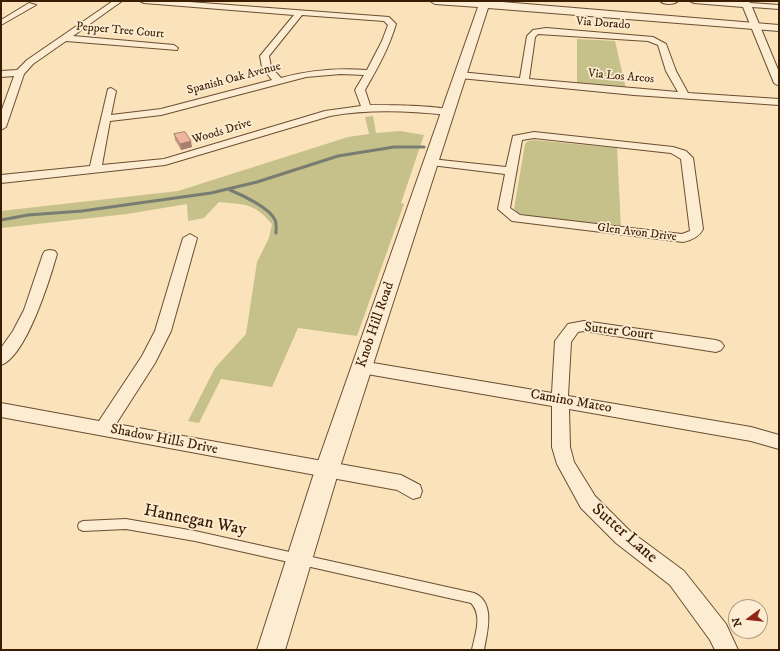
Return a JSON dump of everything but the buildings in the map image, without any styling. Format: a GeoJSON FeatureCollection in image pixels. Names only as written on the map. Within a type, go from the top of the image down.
{"type":"FeatureCollection","features":[{"type":"Feature","properties":{"kind":"street"},"geometry":{"type":"LineString","coordinates":[[1,127],[20,73],[30,62],[118,1]]}},
{"type":"Feature","properties":{"kind":"street"},"geometry":{"type":"LineString","coordinates":[[144,1],[386,19],[392,24],[378,61],[360,90],[366,107]]}},
{"type":"Feature","properties":{"kind":"street"},"geometry":{"type":"LineString","coordinates":[[234,8],[242,1]]}},
{"type":"Feature","properties":{"kind":"street"},"geometry":{"type":"LineString","coordinates":[[435,1],[484,3],[779,28]]}},
{"type":"Feature","properties":{"kind":"street"},"geometry":{"type":"LineString","coordinates":[[664,1],[674,1]]}},
{"type":"Feature","properties":{"kind":"street"},"geometry":{"type":"LineString","coordinates":[[694,1],[746,2],[779,7]]}},
{"type":"Feature","properties":{"kind":"street"},"geometry":{"type":"LineString","coordinates":[[746,2],[779,83]]}},
{"type":"Feature","properties":{"kind":"street","name":"Knob Hill Road"},"geometry":{"type":"LineString","coordinates":[[271,650],[327,470],[484,3]]}},
{"type":"Feature","properties":{"kind":"street"},"geometry":{"type":"LineString","coordinates":[[1,23],[32,5]]}},
{"type":"Feature","properties":{"kind":"street"},"geometry":{"type":"LineString","coordinates":[[279,81],[269,73],[264,62],[265,56],[300,12]]}},
{"type":"Feature","properties":{"kind":"street","name":"Via Dorado"},"geometry":{"type":"LineString","coordinates":[[524,82],[529,58],[531,36],[536,32],[546,31],[643,38],[662,44],[669,69],[675,82],[685,95]]}},
{"type":"Feature","properties":{"kind":"street","name":"Pepper Tree Court"},"geometry":{"type":"LineString","coordinates":[[64,38],[174,48]]}},
{"type":"Feature","properties":{"kind":"street","name":"Spanish Oak Avenue"},"geometry":{"type":"LineString","coordinates":[[105,119],[161,112],[279,81],[327,71],[370,73]]}},
{"type":"Feature","properties":{"kind":"street"},"geometry":{"type":"LineString","coordinates":[[1,74],[20,73]]}},
{"type":"Feature","properties":{"kind":"street","name":"Via Los Arcos"},"geometry":{"type":"LineString","coordinates":[[460,75],[524,82],[779,102]]}},
{"type":"Feature","properties":{"kind":"street"},"geometry":{"type":"LineString","coordinates":[[95,170],[111,90]]}},
{"type":"Feature","properties":{"kind":"street","name":"Woods Drive"},"geometry":{"type":"LineString","coordinates":[[1,179],[165,162],[329,113],[366,107],[398,107],[448,112]]}},
{"type":"Feature","properties":{"kind":"street","name":"Glen Avon Drive"},"geometry":{"type":"LineString","coordinates":[[534,135],[673,150],[682,153],[686,158],[697,229],[695,233],[683,238],[516,218],[504,209],[511,171],[516,138],[522,136],[534,135]]}},
{"type":"Feature","properties":{"kind":"street"},"geometry":{"type":"LineString","coordinates":[[431,162],[511,171]]}},
{"type":"Feature","properties":{"kind":"street"},"geometry":{"type":"LineString","coordinates":[[103,428],[149,359],[163,331],[190,238]]}},
{"type":"Feature","properties":{"kind":"street"},"geometry":{"type":"LineString","coordinates":[[1,359],[27,323],[36,301],[50,254]]}},
{"type":"Feature","properties":{"kind":"street","name":"Sutter Court"},"geometry":{"type":"LineString","coordinates":[[560,400],[563,341],[573,328],[584,326],[716,346]]}},
{"type":"Feature","properties":{"kind":"street","name":"Camino Mateo"},"geometry":{"type":"LineString","coordinates":[[361,367],[751,434],[779,442]]}},
{"type":"Feature","properties":{"kind":"street","name":"Sutter Lane"},"geometry":{"type":"LineString","coordinates":[[560,400],[561,446],[566,464],[588,502],[623,537],[677,578],[718,632],[727,650]]}},
{"type":"Feature","properties":{"kind":"street","name":"Shadow Hills Drive"},"geometry":{"type":"LineString","coordinates":[[1,410],[401,483],[413,490]]}},
{"type":"Feature","properties":{"kind":"lane","name":"Hannegan Way"},"geometry":{"type":"LineString","coordinates":[[83,526],[126,524],[195,536],[474,598],[480,603],[484,612],[478,650]]}},
{"type":"Feature","properties":{"kind":"shaded area"},"geometry":{"type":"Polygon","coordinates":[[[577,39],[615,41],[626,89],[577,83],[577,39]]]}},
{"type":"Feature","properties":{"kind":"shaded area"},"geometry":{"type":"Polygon","coordinates":[[[373,116],[376,133],[400,131],[424,135],[401,203],[404,204],[357,336],[298,328],[272,387],[221,379],[199,423],[188,421],[215,368],[246,334],[257,262],[269,238],[272,224],[260,212],[243,204],[219,202],[204,218],[188,221],[187,204],[127,214],[1,228],[1,211],[178,191],[348,137],[369,134],[365,117],[373,116]]]}},
{"type":"Feature","properties":{"kind":"shaded area"},"geometry":{"type":"Polygon","coordinates":[[[534,140],[617,148],[621,228],[518,214],[514,209],[525,144],[528,141],[534,140]]]}},
{"type":"Feature","properties":{"kind":"waterway"},"geometry":{"type":"LineString","coordinates":[[1,220],[28,215],[82,211],[211,193],[257,182],[338,156],[394,147],[424,147]]}},
{"type":"Feature","properties":{"kind":"waterway"},"geometry":{"type":"LineString","coordinates":[[230,190],[255,202],[268,211],[276,222],[276,233]]}}]}
